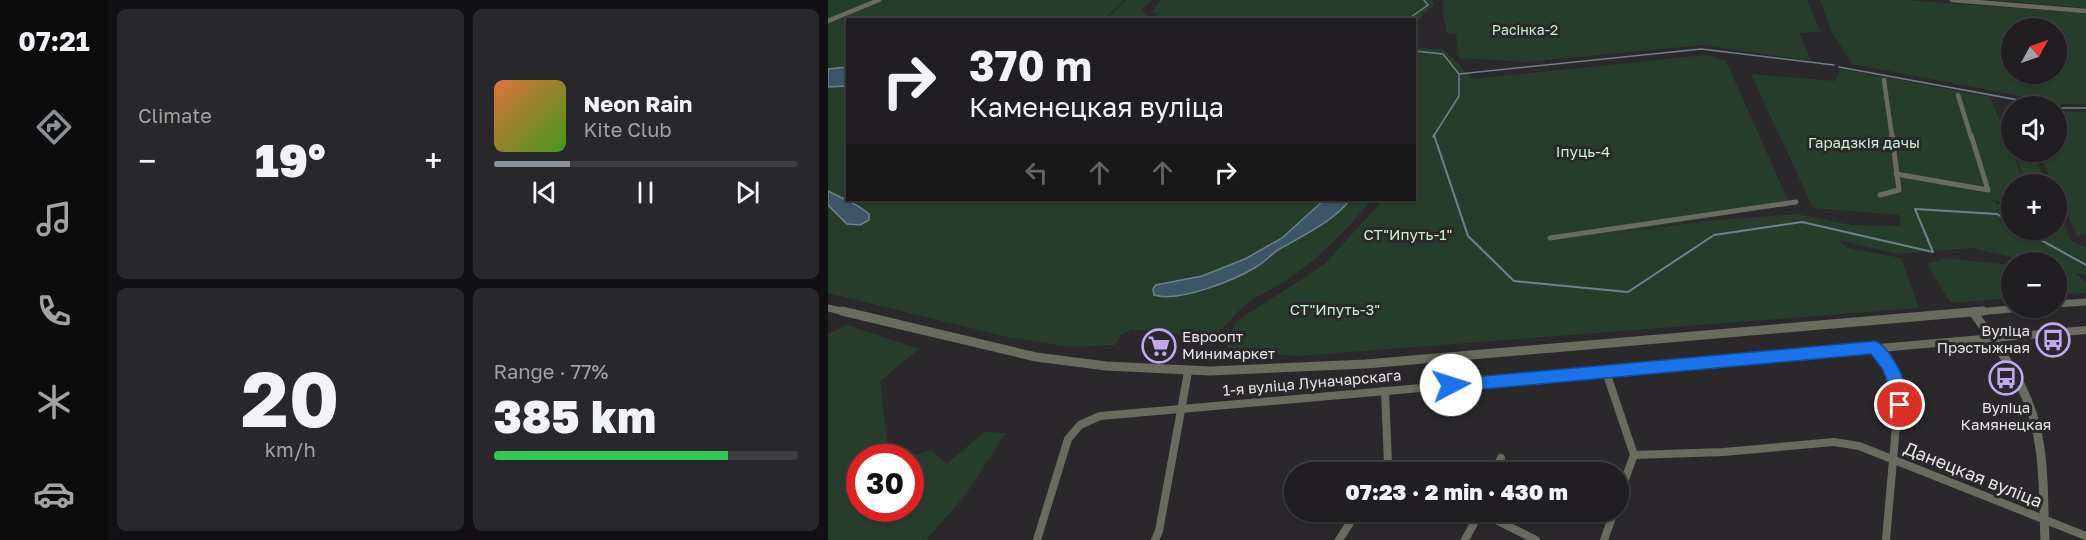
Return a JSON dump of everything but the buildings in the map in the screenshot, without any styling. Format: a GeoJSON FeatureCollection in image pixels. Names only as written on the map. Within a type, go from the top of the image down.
{"type":"FeatureCollection","features":[{"type":"Feature","properties":{"kind":"street"},"geometry":{"type":"LineString","coordinates":[[828,21],[879,0]]}},
{"type":"Feature","properties":{"kind":"street"},"geometry":{"type":"LineString","coordinates":[[1952,0],[2086,11]]}},
{"type":"Feature","properties":{"kind":"street"},"geometry":{"type":"LineString","coordinates":[[1880,195],[1899,189],[1884,80]]}},
{"type":"Feature","properties":{"kind":"street"},"geometry":{"type":"LineString","coordinates":[[1896,174],[1988,190],[1958,94]]}},
{"type":"Feature","properties":{"kind":"street"},"geometry":{"type":"LineString","coordinates":[[1550,238],[1796,202]]}},
{"type":"Feature","properties":{"kind":"street"},"geometry":{"type":"LineString","coordinates":[[2067,303],[2086,302]]}},
{"type":"Feature","properties":{"kind":"street"},"geometry":{"type":"LineString","coordinates":[[828,308],[1038,358],[1108,367],[1188,372],[1319,368],[2001,310]]}},
{"type":"Feature","properties":{"kind":"street"},"geometry":{"type":"LineString","coordinates":[[1973,312],[1993,339],[2028,403],[2037,434],[2045,540]]}},
{"type":"Feature","properties":{"kind":"street","name":"1-я вуліца Луначарскага"},"geometry":{"type":"LineString","coordinates":[[1037,540],[1068,439],[1080,425],[1100,416],[2086,330]]}},
{"type":"Feature","properties":{"kind":"street"},"geometry":{"type":"LineString","coordinates":[[1875,347],[1890,367],[1899,392],[1886,540]]}},
{"type":"Feature","properties":{"kind":"street"},"geometry":{"type":"LineString","coordinates":[[1155,540],[1160,531],[1188,372]]}},
{"type":"Feature","properties":{"kind":"street"},"geometry":{"type":"LineString","coordinates":[[1605,372],[1634,455],[1629,468]]}},
{"type":"Feature","properties":{"kind":"street"},"geometry":{"type":"LineString","coordinates":[[1385,391],[1388,462]]}},
{"type":"Feature","properties":{"kind":"street","name":"Данецкая вуліца"},"geometry":{"type":"LineString","coordinates":[[1634,455],[1724,452],[1834,442],[1859,446],[2086,536]]}},
{"type":"Feature","properties":{"kind":"street"},"geometry":{"type":"LineString","coordinates":[[1499,462],[1501,458]]}},
{"type":"Feature","properties":{"kind":"street"},"geometry":{"type":"LineString","coordinates":[[1339,540],[1351,522]]}},
{"type":"Feature","properties":{"kind":"street"},"geometry":{"type":"LineString","coordinates":[[1465,540],[1475,522]]}},
{"type":"Feature","properties":{"kind":"street"},"geometry":{"type":"LineString","coordinates":[[1500,522],[1536,540]]}},
{"type":"Feature","properties":{"kind":"street"},"geometry":{"type":"LineString","coordinates":[[1604,540],[1610,522]]}},
{"type":"Feature","properties":{"kind":"green space"},"geometry":{"type":"Polygon","coordinates":[[[828,0],[1124,0],[1105,18],[846,18],[846,201],[1370,201],[1353,222],[1311,262],[1250,301],[1221,330],[1203,339],[1191,339],[1165,331],[1132,329],[1121,335],[1115,345],[1071,347],[1007,337],[828,293],[828,0]]]}},
{"type":"Feature","properties":{"kind":"green space"},"geometry":{"type":"Polygon","coordinates":[[[1127,0],[1153,0],[1141,10],[1151,18],[1107,18],[1127,0]]]}},
{"type":"Feature","properties":{"kind":"green space"},"geometry":{"type":"Polygon","coordinates":[[[1161,0],[1432,0],[1434,5],[1416,22],[1416,18],[1151,18],[1158,14],[1152,12],[1161,0]]]}},
{"type":"Feature","properties":{"kind":"green space","name":"Расінка-2"},"geometry":{"type":"Polygon","coordinates":[[[1444,0],[1807,0],[1821,32],[1799,33],[1811,61],[1703,45],[1527,62],[1459,58],[1456,33],[1447,34],[1443,13],[1444,0]]]}},
{"type":"Feature","properties":{"kind":"green space"},"geometry":{"type":"Polygon","coordinates":[[[1820,0],[1904,0],[2086,13],[2086,104],[2067,104],[2067,96],[2019,96],[1852,64],[1832,32],[1820,0]]]}},
{"type":"Feature","properties":{"kind":"green space"},"geometry":{"type":"Polygon","coordinates":[[[1991,0],[2086,0],[2086,8],[1991,0]]]}},
{"type":"Feature","properties":{"kind":"green space"},"geometry":{"type":"Polygon","coordinates":[[[1416,48],[1443,49],[1473,79],[1705,55],[1726,61],[1790,205],[1611,234],[1707,221],[1796,214],[1851,225],[1901,226],[1899,215],[1813,208],[1751,74],[1835,81],[1841,69],[1990,97],[2001,124],[2001,162],[2016,162],[2021,174],[2001,174],[2001,201],[1992,200],[2001,206],[2001,240],[2067,240],[2067,231],[2071,241],[2086,247],[2086,275],[2075,273],[2086,282],[2086,293],[2067,294],[2067,252],[2001,252],[2001,255],[1972,248],[1898,254],[1838,240],[1848,248],[1901,258],[1919,308],[1298,356],[1226,351],[1235,322],[1324,265],[1382,201],[1416,201],[1416,48]]]}},
{"type":"Feature","properties":{"kind":"green space"},"geometry":{"type":"Polygon","coordinates":[[[2067,111],[2086,112],[2086,234],[2077,236],[2067,214],[2067,174],[2048,174],[2043,162],[2067,162],[2067,111]]]}},
{"type":"Feature","properties":{"kind":"green space"},"geometry":{"type":"Polygon","coordinates":[[[2018,162],[2037,162],[2043,174],[2022,174],[2018,162]]]}},
{"type":"Feature","properties":{"kind":"green space"},"geometry":{"type":"Polygon","coordinates":[[[1944,258],[2001,264],[2001,299],[1951,303],[1927,264],[1944,258]]]}},
{"type":"Feature","properties":{"kind":"green space"},"geometry":{"type":"Polygon","coordinates":[[[847,325],[919,349],[880,381],[887,444],[846,444],[846,522],[924,522],[924,452],[931,450],[947,464],[984,432],[1006,433],[966,494],[926,540],[828,540],[828,334],[847,325]]]}},
{"type":"Feature","properties":{"kind":"water"},"geometry":{"type":"Polygon","coordinates":[[[846,67],[846,86],[828,87],[828,69],[846,67]]]}},
{"type":"Feature","properties":{"kind":"water"},"geometry":{"type":"Polygon","coordinates":[[[828,191],[858,206],[869,214],[869,220],[860,225],[847,224],[828,205],[828,191]]]}},
{"type":"Feature","properties":{"kind":"water"},"geometry":{"type":"Polygon","coordinates":[[[1323,201],[1349,201],[1326,222],[1278,250],[1247,272],[1221,284],[1191,293],[1164,297],[1154,295],[1153,289],[1156,285],[1202,276],[1245,259],[1282,238],[1323,201]]]}},
{"type":"Feature","properties":{"kind":"waterway"},"geometry":{"type":"LineString","coordinates":[[1410,18],[1428,5],[1424,0]]}},
{"type":"Feature","properties":{"kind":"waterway"},"geometry":{"type":"LineString","coordinates":[[1459,74],[1701,49],[1834,65]]}},
{"type":"Feature","properties":{"kind":"waterway"},"geometry":{"type":"LineString","coordinates":[[1416,51],[1443,54],[1459,74]]}},
{"type":"Feature","properties":{"kind":"waterway"},"geometry":{"type":"LineString","coordinates":[[1839,67],[2001,97]]}},
{"type":"Feature","properties":{"kind":"waterway"},"geometry":{"type":"LineString","coordinates":[[1434,135],[1459,96],[1459,74]]}},
{"type":"Feature","properties":{"kind":"waterway"},"geometry":{"type":"LineString","coordinates":[[2067,108],[2086,108]]}},
{"type":"Feature","properties":{"kind":"waterway"},"geometry":{"type":"LineString","coordinates":[[1434,135],[1468,236],[1514,281],[1628,292],[1714,235],[1802,222],[1933,252],[1915,209],[1997,214],[2001,216]]}},
{"type":"Feature","properties":{"kind":"waterway"},"geometry":{"type":"LineString","coordinates":[[2041,240],[2086,265]]}},
{"type":"Feature","properties":{"kind":"place","name":"Вуліца Прэстыжная"},"geometry":{"type":"Point","coordinates":[2053,340]}},
{"type":"Feature","properties":{"kind":"place","name":"Евроопт Минимаркет"},"geometry":{"type":"Point","coordinates":[1159,346]}},
{"type":"Feature","properties":{"kind":"place","name":"Вуліца Камянецкая"},"geometry":{"type":"Point","coordinates":[2006,378]}},
{"type":"Feature","properties":{"kind":"route"},"geometry":{"type":"LineString","coordinates":[[1451,385],[1875,347],[1890,367],[1899,392],[1900,405]]}},
{"type":"Feature","properties":{"kind":"park label","name":"Гарадзкія дачы"},"geometry":{"type":"Point","coordinates":[1864,143]}},
{"type":"Feature","properties":{"kind":"park label","name":"Іпуць-4"},"geometry":{"type":"Point","coordinates":[1583,152]}},
{"type":"Feature","properties":{"kind":"park label","name":"СТ\"Ипуть-1\""},"geometry":{"type":"Point","coordinates":[1408,235]}},
{"type":"Feature","properties":{"kind":"park label","name":"СТ\"Ипуть-3\""},"geometry":{"type":"Point","coordinates":[1335,310]}}]}
